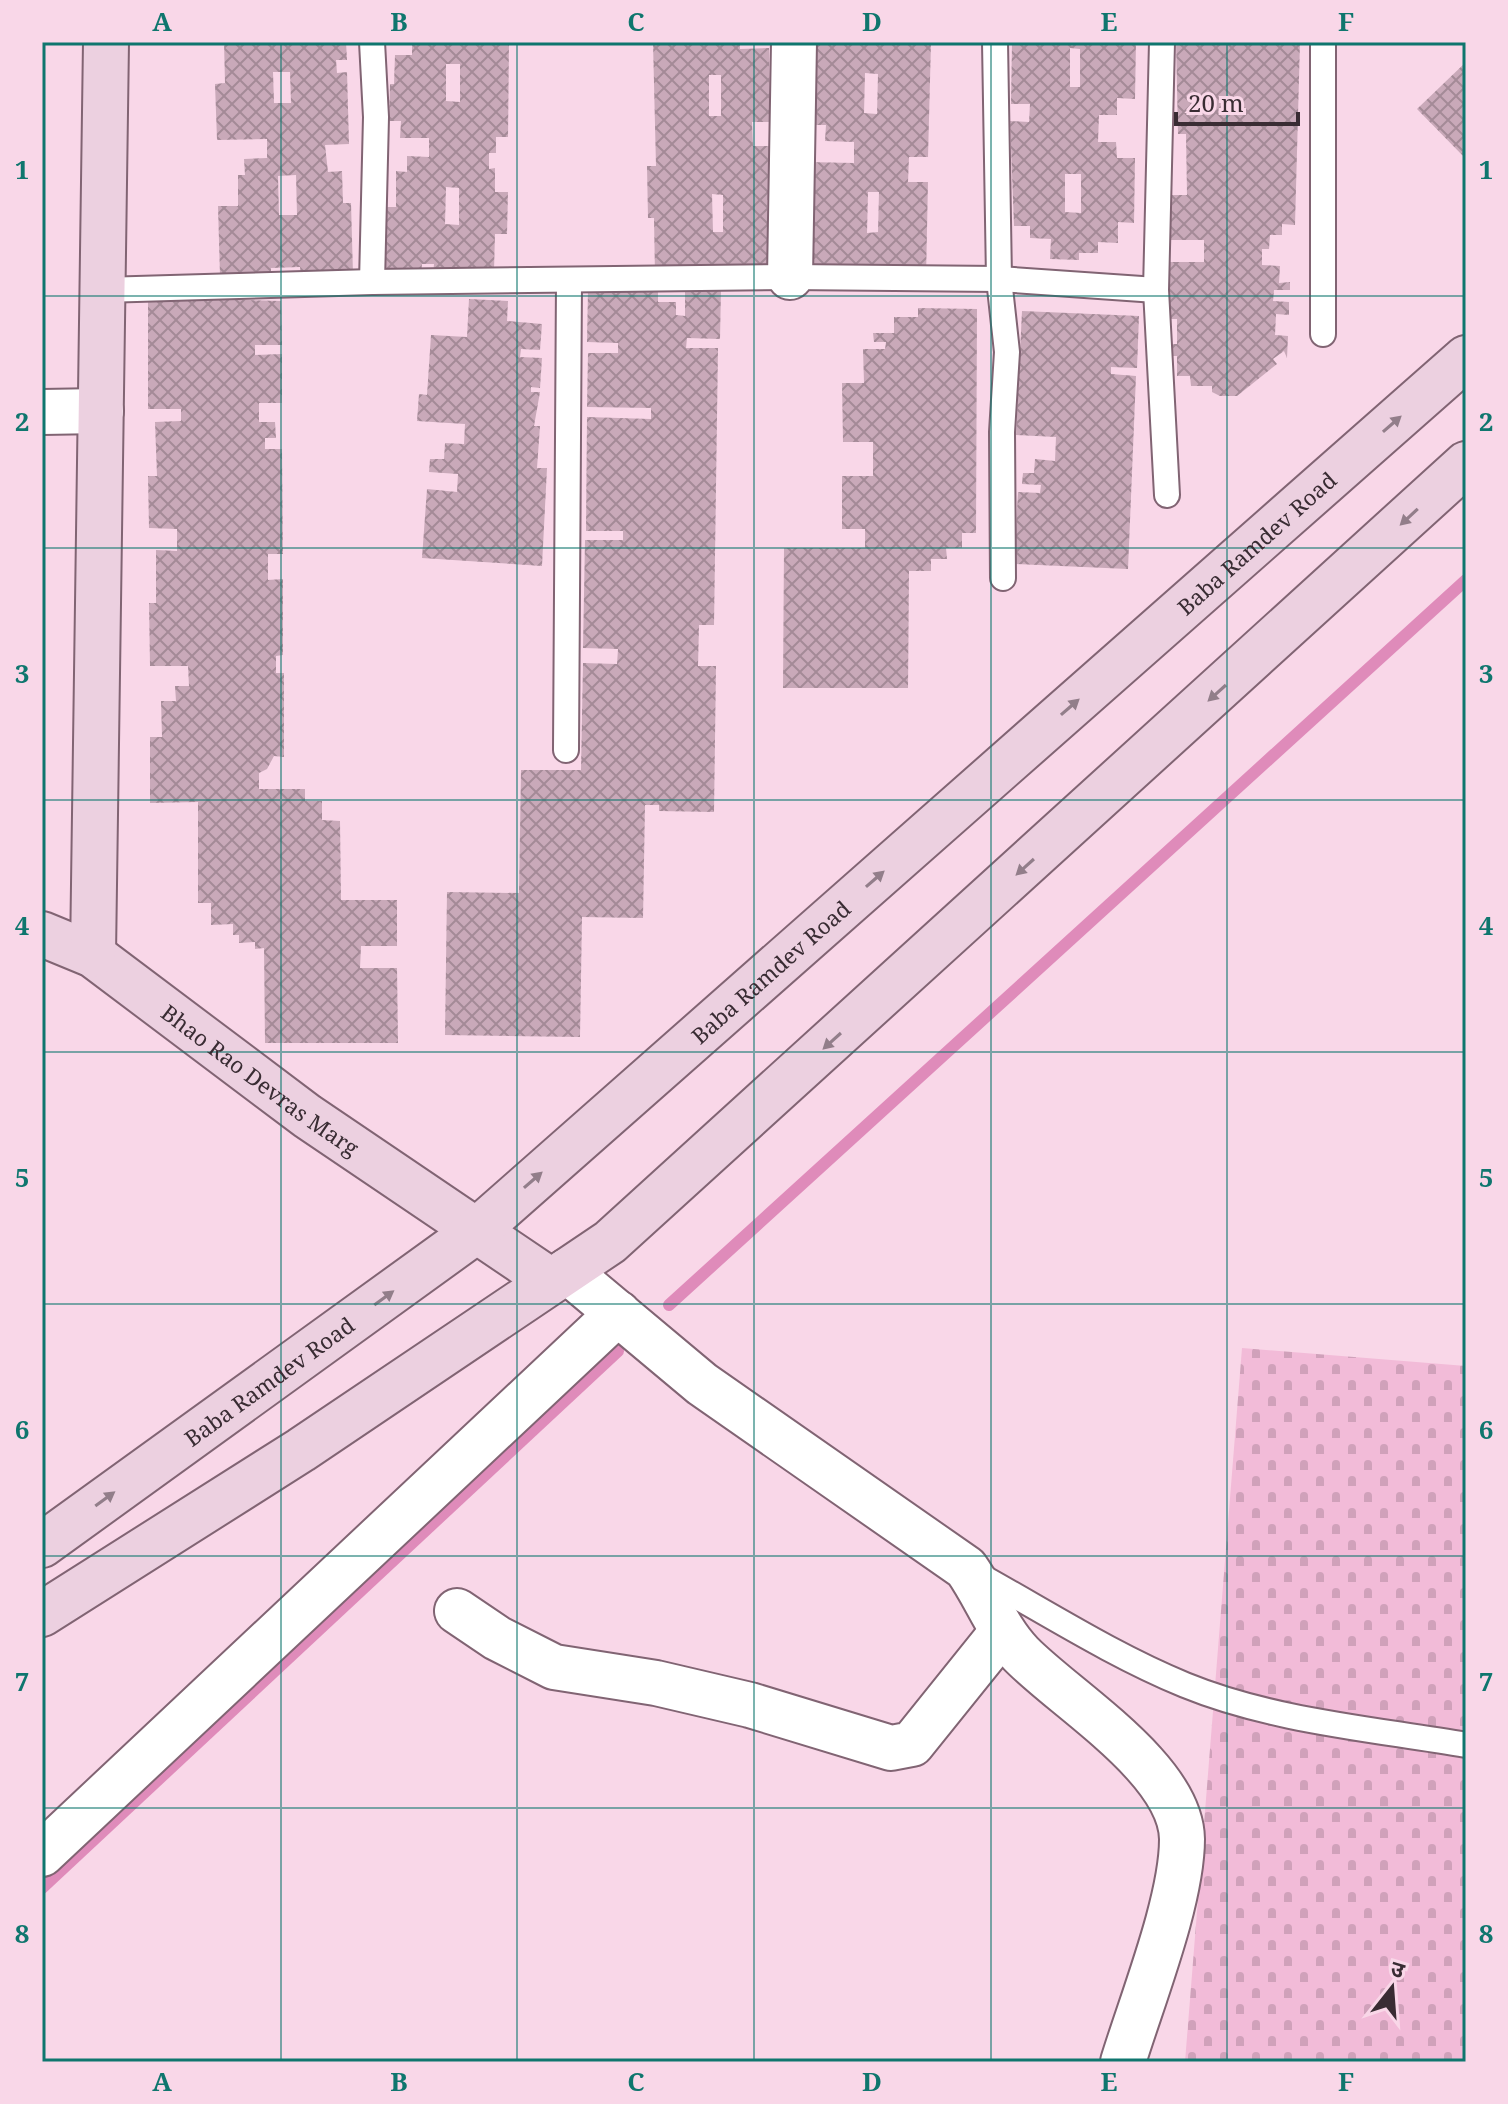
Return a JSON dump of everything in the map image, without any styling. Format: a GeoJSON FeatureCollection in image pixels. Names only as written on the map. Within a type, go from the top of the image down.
{"type":"FeatureCollection","features":[{"type":"Feature","properties":{"kind":"street"},"geometry":{"type":"LineString","coordinates":[[93,955],[106,42]]}},
{"type":"Feature","properties":{"kind":"street"},"geometry":{"type":"LineString","coordinates":[[790,277],[794,42]]}},
{"type":"Feature","properties":{"kind":"street","name":"Baba Ramdev Road"},"geometry":{"type":"LineString","coordinates":[[42,1545],[475,1232],[1466,358]]}},
{"type":"Feature","properties":{"kind":"street"},"geometry":{"type":"LineString","coordinates":[[42,412],[101,411]]}},
{"type":"Feature","properties":{"kind":"street"},"geometry":{"type":"LineString","coordinates":[[42,1614],[301,1450],[610,1242],[1466,464]]}},
{"type":"Feature","properties":{"kind":"street","name":"Bhao Rao Devras Marg"},"geometry":{"type":"LineString","coordinates":[[42,934],[93,955],[307,1116],[475,1232],[559,1276]]}},
{"type":"Feature","properties":{"kind":"street"},"geometry":{"type":"LineString","coordinates":[[559,1276],[618,1313],[702,1384],[966,1568],[985,1596],[1002,1632],[1023,1656],[1146,1766],[1169,1797],[1182,1836],[1177,1886],[1123,2062]]}},
{"type":"Feature","properties":{"kind":"street"},"geometry":{"type":"LineString","coordinates":[[42,1854],[618,1313]]}},
{"type":"Feature","properties":{"kind":"street"},"geometry":{"type":"LineString","coordinates":[[457,1611],[497,1638],[554,1667],[656,1683],[750,1705],[891,1748],[912,1744],[1002,1632]]}},
{"type":"Feature","properties":{"kind":"lane"},"geometry":{"type":"LineString","coordinates":[[372,42],[376,117],[372,282]]}},
{"type":"Feature","properties":{"kind":"lane"},"geometry":{"type":"LineString","coordinates":[[995,42],[999,279],[1007,352],[1002,432],[1003,578]]}},
{"type":"Feature","properties":{"kind":"lane"},"geometry":{"type":"LineString","coordinates":[[1162,42],[1156,290],[1167,495]]}},
{"type":"Feature","properties":{"kind":"lane"},"geometry":{"type":"LineString","coordinates":[[1323,42],[1323,334]]}},
{"type":"Feature","properties":{"kind":"lane"},"geometry":{"type":"LineString","coordinates":[[102,290],[372,282],[790,277],[999,279],[1156,290]]}},
{"type":"Feature","properties":{"kind":"lane"},"geometry":{"type":"LineString","coordinates":[[566,750],[569,282]]}},
{"type":"Feature","properties":{"kind":"lane"},"geometry":{"type":"LineString","coordinates":[[966,1568],[1132,1661],[1188,1686],[1264,1710],[1466,1745]]}},
{"type":"Feature","properties":{"kind":"green space"},"geometry":{"type":"Polygon","coordinates":[[[1242,1348],[1466,1366],[1466,2062],[1185,2062],[1242,1348]]]}},
{"type":"Feature","properties":{"kind":"building"},"geometry":{"type":"Polygon","coordinates":[[[224,42],[346,42],[347,60],[336,60],[337,73],[347,72],[349,144],[325,145],[328,172],[342,171],[343,203],[351,203],[353,274],[301,275],[300,267],[271,268],[271,275],[220,276],[218,206],[238,206],[238,175],[245,175],[244,159],[267,158],[267,139],[217,140],[215,84],[225,83],[224,42]],[[273,72],[274,103],[291,103],[290,72],[273,72]],[[296,175],[278,176],[279,215],[297,215],[296,175]]]}},
{"type":"Feature","properties":{"kind":"building"},"geometry":{"type":"Polygon","coordinates":[[[412,42],[509,42],[508,137],[496,137],[496,153],[489,153],[489,169],[495,168],[495,192],[508,192],[507,234],[495,234],[494,271],[433,275],[434,264],[422,264],[421,275],[383,274],[384,207],[396,207],[396,171],[407,172],[407,156],[429,157],[429,138],[400,138],[401,121],[389,121],[395,55],[412,55],[412,42]],[[446,64],[446,101],[460,102],[460,64],[446,64]],[[446,187],[445,224],[459,225],[459,188],[446,187]]]}},
{"type":"Feature","properties":{"kind":"building"},"geometry":{"type":"Polygon","coordinates":[[[653,42],[740,42],[740,49],[769,48],[770,122],[752,122],[753,146],[774,146],[775,200],[767,200],[767,217],[773,217],[774,274],[655,275],[654,218],[648,218],[647,166],[656,166],[653,42]],[[709,75],[709,116],[721,116],[721,75],[709,75]],[[712,194],[713,232],[723,232],[723,195],[712,194]]]}},
{"type":"Feature","properties":{"kind":"building"},"geometry":{"type":"Polygon","coordinates":[[[809,42],[931,42],[928,157],[909,157],[908,182],[928,182],[926,278],[808,275],[807,162],[854,163],[854,142],[825,141],[826,125],[808,125],[809,42]],[[865,73],[864,113],[877,114],[878,74],[865,73]],[[868,192],[867,233],[878,232],[879,192],[868,192]]]}},
{"type":"Feature","properties":{"kind":"building"},"geometry":{"type":"Polygon","coordinates":[[[1012,42],[1136,42],[1135,99],[1117,98],[1117,115],[1099,115],[1098,142],[1116,142],[1117,158],[1135,158],[1134,223],[1118,222],[1118,243],[1098,242],[1098,253],[1079,253],[1079,260],[1050,259],[1051,239],[1030,238],[1030,226],[1014,226],[1010,121],[1029,122],[1030,104],[1011,104],[1012,42]],[[1070,48],[1070,87],[1080,87],[1080,49],[1070,48]],[[1065,174],[1065,212],[1081,213],[1081,174],[1065,174]]]}},
{"type":"Feature","properties":{"kind":"building"},"geometry":{"type":"Polygon","coordinates":[[[1176,42],[1300,42],[1295,225],[1282,224],[1282,235],[1270,235],[1269,249],[1262,249],[1262,265],[1280,266],[1279,283],[1290,282],[1290,290],[1274,290],[1273,301],[1289,302],[1289,315],[1276,314],[1275,335],[1288,336],[1287,358],[1284,351],[1273,359],[1277,364],[1237,396],[1220,396],[1212,392],[1212,386],[1191,386],[1190,376],[1177,376],[1177,356],[1170,356],[1170,344],[1177,344],[1177,319],[1169,319],[1168,262],[1204,262],[1204,240],[1168,240],[1167,195],[1187,195],[1186,134],[1178,134],[1176,42]]]}},
{"type":"Feature","properties":{"kind":"building"},"geometry":{"type":"Polygon","coordinates":[[[1466,62],[1466,159],[1417,109],[1466,62]]]}},
{"type":"Feature","properties":{"kind":"building"},"geometry":{"type":"Polygon","coordinates":[[[685,289],[721,289],[720,339],[687,338],[686,348],[718,348],[714,625],[699,625],[698,666],[716,666],[714,812],[659,811],[659,805],[645,805],[643,918],[582,917],[580,1037],[445,1035],[447,892],[519,893],[521,770],[581,770],[583,663],[617,664],[618,649],[583,648],[585,540],[623,540],[623,531],[586,531],[587,417],[651,419],[651,408],[587,407],[588,353],[618,353],[618,343],[587,342],[588,290],[658,291],[658,302],[676,302],[676,315],[685,316],[685,289]]]}},
{"type":"Feature","properties":{"kind":"building"},"geometry":{"type":"Polygon","coordinates":[[[148,297],[281,301],[282,345],[255,345],[255,355],[282,354],[282,403],[259,403],[259,422],[275,422],[276,438],[265,438],[265,449],[282,449],[283,554],[268,554],[268,580],[283,579],[283,655],[276,656],[276,673],[284,673],[284,757],[274,756],[267,769],[259,773],[259,789],[305,789],[305,801],[322,801],[322,820],[340,821],[341,900],[397,900],[397,946],[361,946],[360,968],[397,968],[398,1043],[265,1043],[264,948],[255,949],[255,942],[239,943],[239,935],[233,935],[233,924],[211,925],[211,903],[198,903],[198,802],[150,803],[150,737],[162,737],[161,701],[176,701],[175,686],[189,686],[188,666],[150,666],[149,603],[156,603],[156,550],[177,551],[177,529],[149,528],[148,476],[157,476],[155,422],[181,421],[181,409],[148,409],[148,297]]]}},
{"type":"Feature","properties":{"kind":"building"},"geometry":{"type":"Polygon","coordinates":[[[469,299],[508,301],[507,321],[542,324],[540,350],[521,349],[520,357],[542,358],[540,388],[531,387],[531,392],[540,392],[534,426],[540,426],[537,468],[547,468],[542,566],[422,558],[427,489],[457,492],[458,474],[429,472],[430,459],[444,459],[445,443],[464,444],[465,424],[417,421],[419,394],[427,395],[431,335],[467,337],[469,299]]]}},
{"type":"Feature","properties":{"kind":"building"},"geometry":{"type":"Polygon","coordinates":[[[918,308],[977,309],[976,533],[962,533],[962,548],[946,548],[947,559],[931,559],[931,571],[909,571],[908,688],[783,688],[784,548],[865,548],[865,529],[842,529],[842,476],[873,476],[873,442],[843,442],[842,383],[864,383],[863,349],[885,349],[886,342],[874,342],[873,333],[894,333],[894,317],[918,317],[918,308]]]}},
{"type":"Feature","properties":{"kind":"building"},"geometry":{"type":"Polygon","coordinates":[[[1022,311],[1139,316],[1137,368],[1111,367],[1111,374],[1136,376],[1128,569],[1014,564],[1018,492],[1040,493],[1041,485],[1022,484],[1023,473],[1034,473],[1035,459],[1055,461],[1056,437],[1016,435],[1022,311]]]}},
{"type":"Feature","properties":{"kind":"waterway"},"geometry":{"type":"LineString","coordinates":[[669,1305],[1466,580]]}},
{"type":"Feature","properties":{"kind":"waterway"},"geometry":{"type":"LineString","coordinates":[[42,1888],[618,1351]]}}]}
